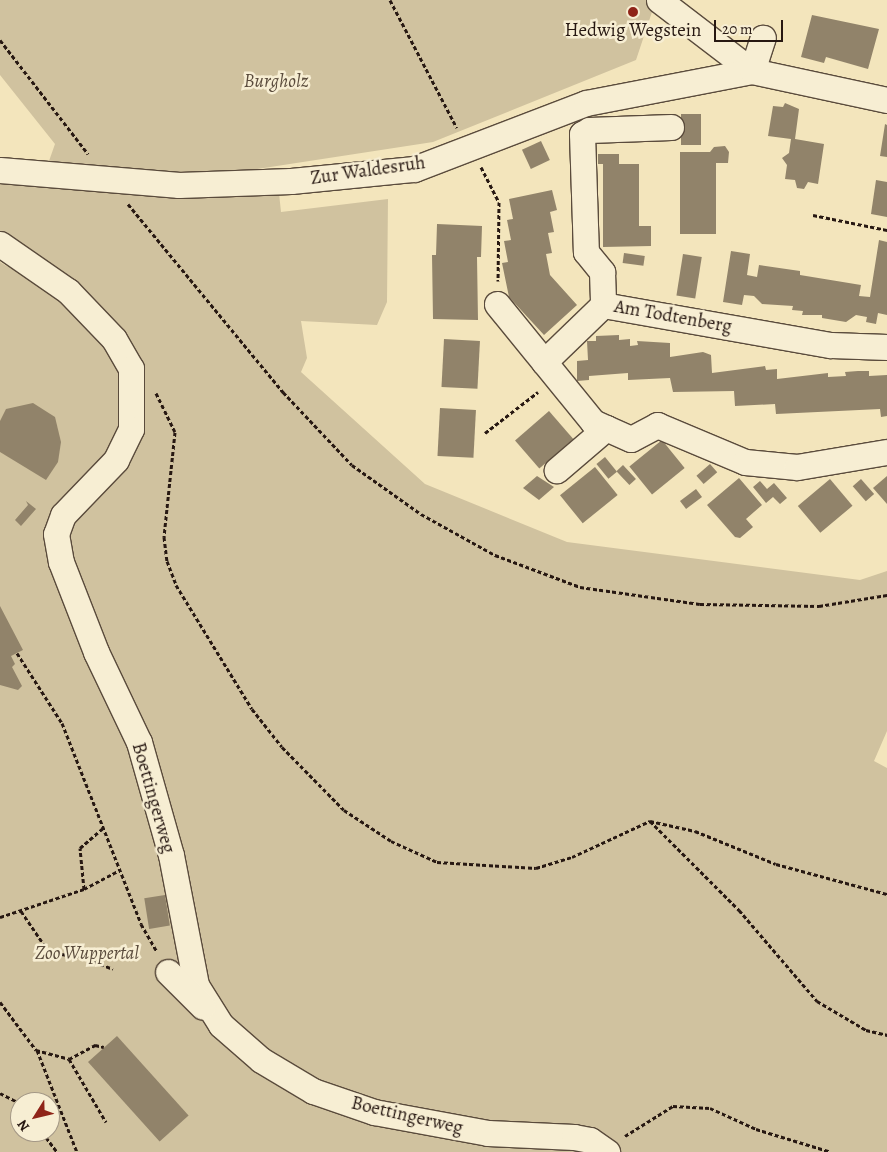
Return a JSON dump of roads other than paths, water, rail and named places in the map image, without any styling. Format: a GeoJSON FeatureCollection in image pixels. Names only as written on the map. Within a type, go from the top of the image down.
{"type":"FeatureCollection","features":[{"type":"Feature","properties":{"kind":"street"},"geometry":{"type":"LineString","coordinates":[[659,0],[752,71],[763,38]]}},
{"type":"Feature","properties":{"kind":"street","name":"Zur Waldesruh"},"geometry":{"type":"LineString","coordinates":[[0,170],[179,185],[291,181],[414,169],[466,152],[586,103],[752,71],[887,100]]}},
{"type":"Feature","properties":{"kind":"street","name":"Am Todtenberg"},"geometry":{"type":"LineString","coordinates":[[671,127],[590,130],[582,134],[586,252],[602,272],[603,305],[831,346],[887,347]]}},
{"type":"Feature","properties":{"kind":"street","name":"Boettingerweg"},"geometry":{"type":"LineString","coordinates":[[0,244],[68,292],[114,339],[131,368],[131,428],[116,460],[64,515],[56,534],[61,562],[96,652],[139,742],[171,855],[196,985],[221,1024],[261,1060],[314,1092],[374,1112],[488,1133],[574,1137],[590,1140],[607,1151]]}},
{"type":"Feature","properties":{"kind":"street"},"geometry":{"type":"LineString","coordinates":[[497,304],[592,422],[631,438],[656,425],[745,462],[797,466],[887,452]]}},
{"type":"Feature","properties":{"kind":"street"},"geometry":{"type":"LineString","coordinates":[[550,370],[603,305]]}},
{"type":"Feature","properties":{"kind":"street"},"geometry":{"type":"LineString","coordinates":[[557,470],[606,428]]}},
{"type":"Feature","properties":{"kind":"street"},"geometry":{"type":"LineString","coordinates":[[168,972],[221,1024]]}},
{"type":"Feature","properties":{"kind":"place","name":"Hedwig Wegstein"},"geometry":{"type":"Point","coordinates":[633,12]}},
{"type":"Feature","properties":{"kind":"park label","name":"Burgholz"},"geometry":{"type":"Point","coordinates":[276,82]}},
{"type":"Feature","properties":{"kind":"park label","name":"Zoo Wuppertal"},"geometry":{"type":"Point","coordinates":[87,954]}}]}
